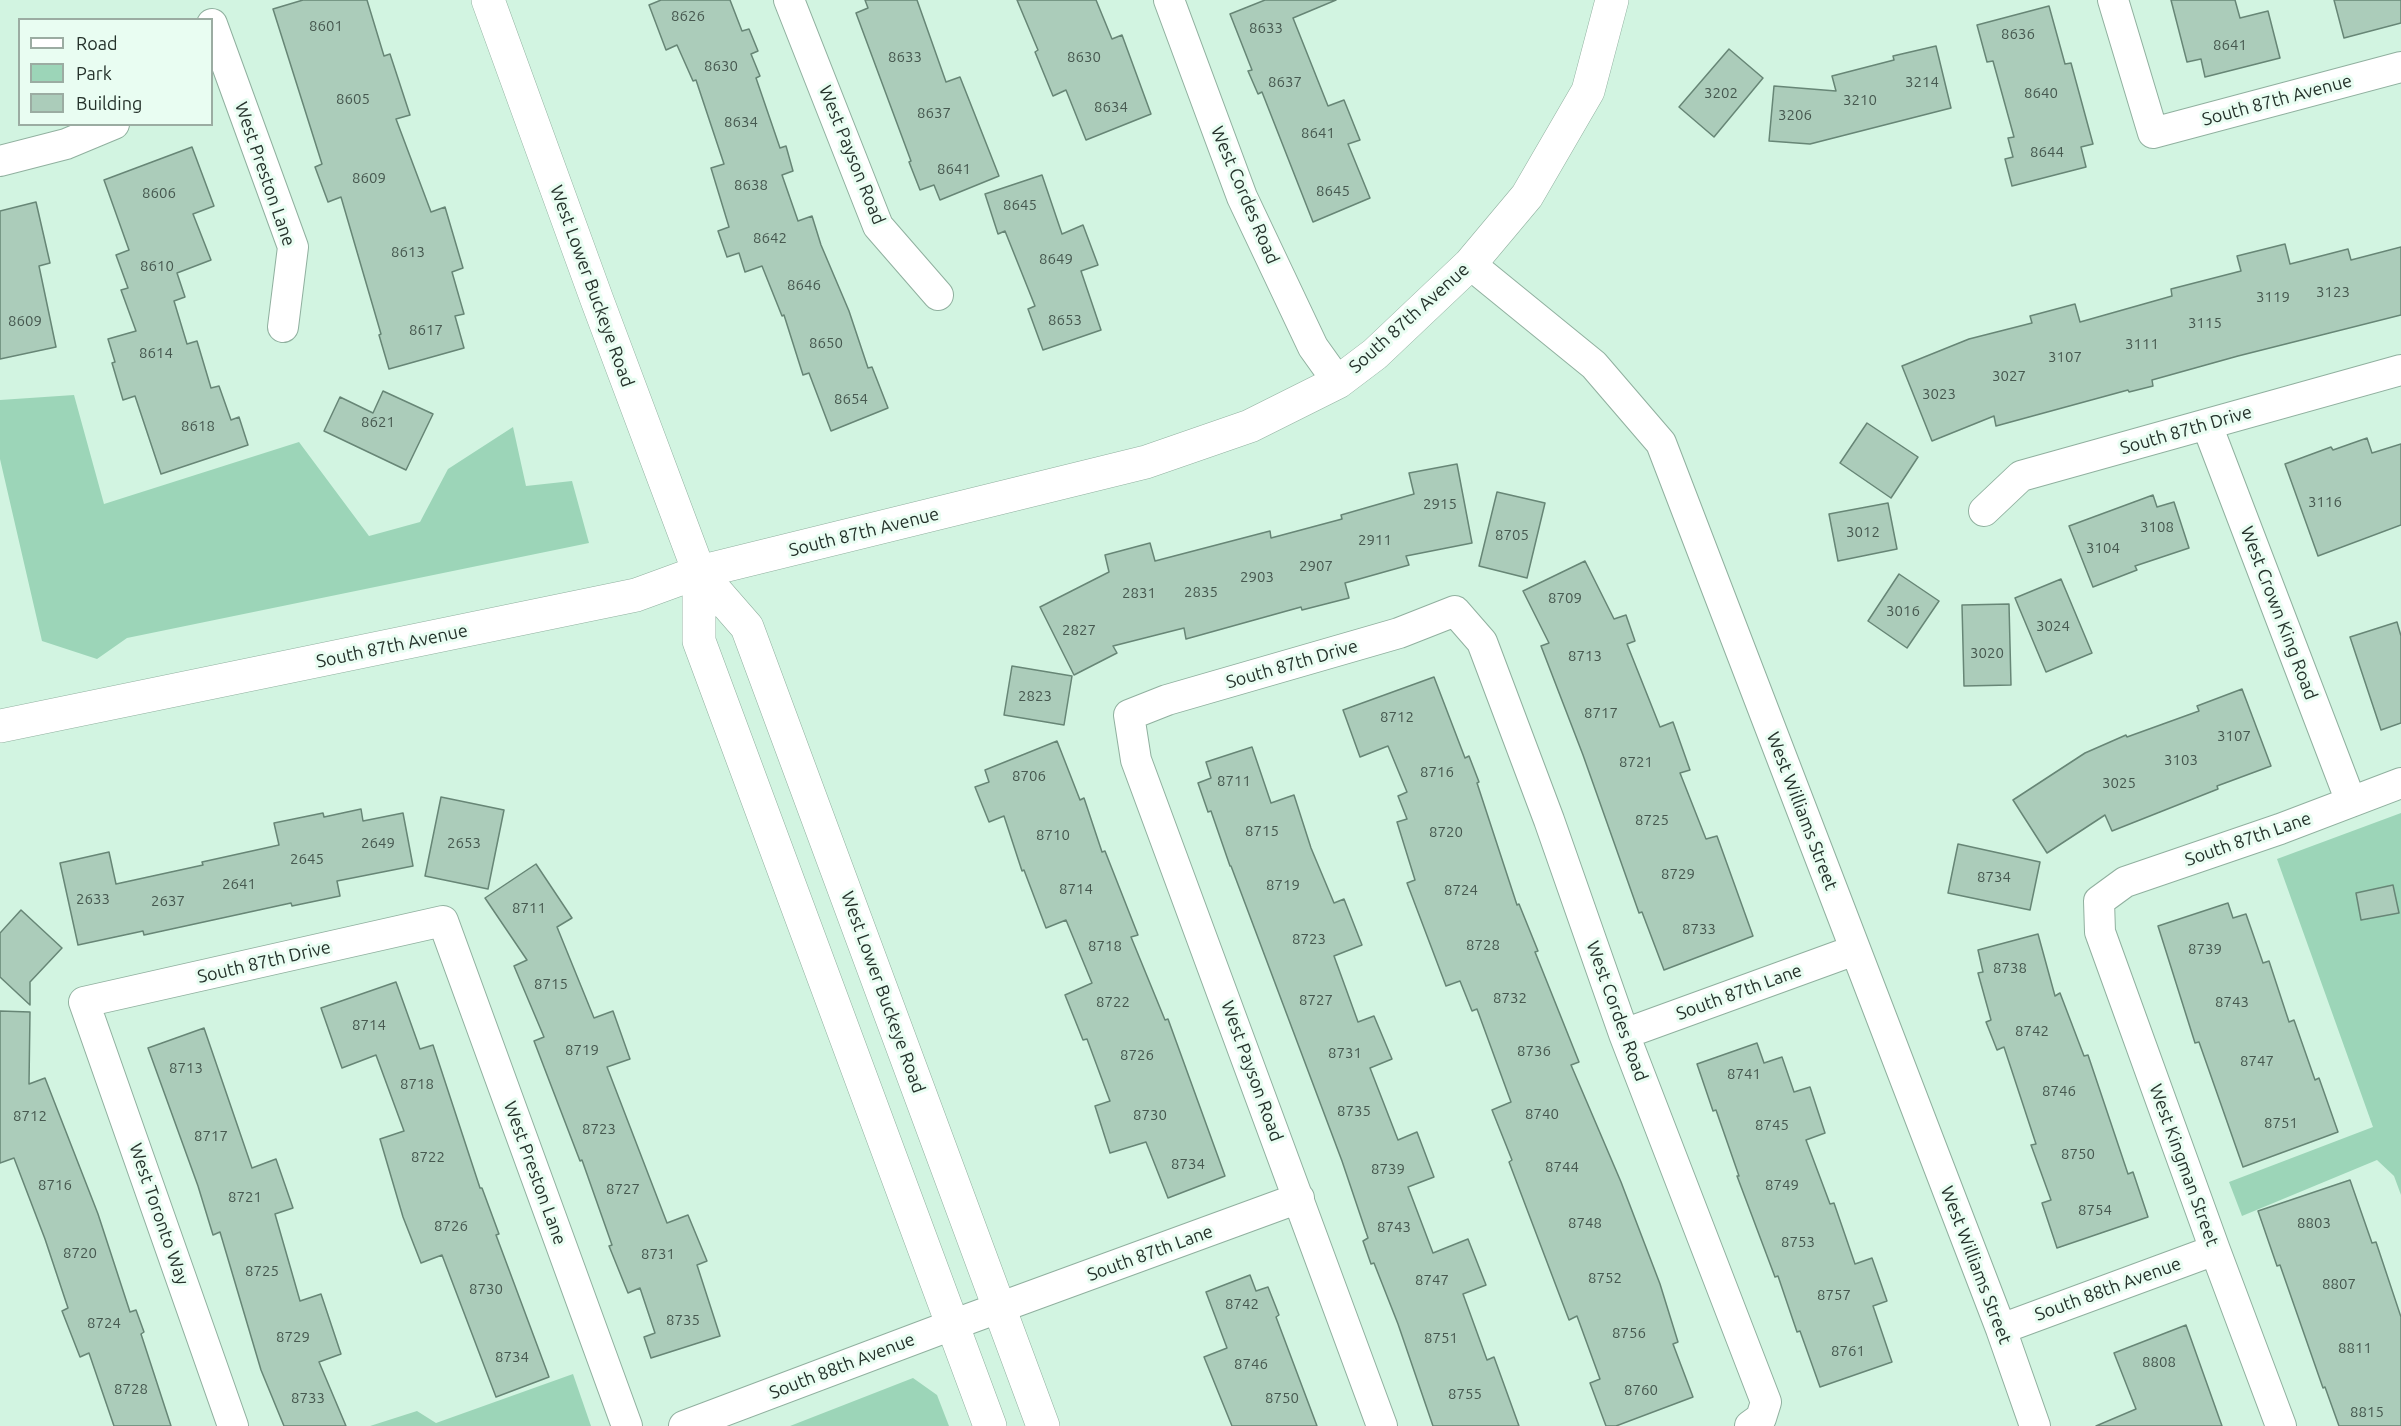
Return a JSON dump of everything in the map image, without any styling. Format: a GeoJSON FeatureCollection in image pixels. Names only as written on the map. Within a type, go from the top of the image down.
{"type":"FeatureCollection","features":[{"type":"Feature","properties":{"kind":"main road","name":"West Lower Buckeye Road"},"geometry":{"type":"LineString","coordinates":[[488,0],[699,572],[747,627],[1043,1426]]}},
{"type":"Feature","properties":{"kind":"main road","name":"South 87th Avenue"},"geometry":{"type":"LineString","coordinates":[[0,726],[636,595],[699,572],[1146,462],[1250,426],[1338,382],[1375,354],[1470,264],[1527,196],[1588,90],[1612,0]]}},
{"type":"Feature","properties":{"kind":"main road","name":"West Lower Buckeye Road"},"geometry":{"type":"LineString","coordinates":[[699,572],[699,641],[990,1426]]}},
{"type":"Feature","properties":{"kind":"street"},"geometry":{"type":"LineString","coordinates":[[203,0],[209,18]]}},
{"type":"Feature","properties":{"kind":"street","name":"West Payson Road"},"geometry":{"type":"LineString","coordinates":[[789,0],[878,226],[938,295]]}},
{"type":"Feature","properties":{"kind":"street","name":"West Cordes Road"},"geometry":{"type":"LineString","coordinates":[[1169,0],[1242,197],[1313,347],[1338,382]]}},
{"type":"Feature","properties":{"kind":"street","name":"South 87th Avenue"},"geometry":{"type":"LineString","coordinates":[[2113,0],[2153,133],[2401,67]]}},
{"type":"Feature","properties":{"kind":"street","name":"West Preston Lane"},"geometry":{"type":"LineString","coordinates":[[213,30],[221,82],[293,247],[283,327]]}},
{"type":"Feature","properties":{"kind":"street"},"geometry":{"type":"LineString","coordinates":[[0,161],[66,144],[109,126]]}},
{"type":"Feature","properties":{"kind":"street","name":"West Williams Street"},"geometry":{"type":"LineString","coordinates":[[1470,264],[1594,365],[1661,443],[2001,1329],[2034,1426]]}},
{"type":"Feature","properties":{"kind":"street","name":"South 87th Drive"},"geometry":{"type":"LineString","coordinates":[[1984,511],[2021,476],[2401,370]]}},
{"type":"Feature","properties":{"kind":"street","name":"West Crown King Road"},"geometry":{"type":"LineString","coordinates":[[2208,425],[2351,802]]}},
{"type":"Feature","properties":{"kind":"street","name":"West Cordes Road"},"geometry":{"type":"LineString","coordinates":[[1455,611],[1482,642],[1550,820],[1624,1034],[1766,1402],[1755,1422]]}},
{"type":"Feature","properties":{"kind":"street","name":"South 87th Drive"},"geometry":{"type":"LineString","coordinates":[[1129,715],[1167,700],[1399,633],[1455,611]]}},
{"type":"Feature","properties":{"kind":"street","name":"West Payson Road"},"geometry":{"type":"LineString","coordinates":[[1129,715],[1136,760],[1382,1426]]}},
{"type":"Feature","properties":{"kind":"street","name":"South 87th Lane"},"geometry":{"type":"LineString","coordinates":[[2099,901],[2125,882],[2280,829],[2401,783]]}},
{"type":"Feature","properties":{"kind":"street","name":"West Kingman Street"},"geometry":{"type":"LineString","coordinates":[[2099,901],[2100,932],[2281,1426]]}},
{"type":"Feature","properties":{"kind":"street","name":"West Preston Lane"},"geometry":{"type":"LineString","coordinates":[[443,921],[627,1426]]}},
{"type":"Feature","properties":{"kind":"street","name":"South 87th Drive"},"geometry":{"type":"LineString","coordinates":[[84,1002],[443,921]]}},
{"type":"Feature","properties":{"kind":"street","name":"South 87th Lane"},"geometry":{"type":"LineString","coordinates":[[1624,1034],[1855,951]]}},
{"type":"Feature","properties":{"kind":"street","name":"West Toronto Way"},"geometry":{"type":"LineString","coordinates":[[84,1002],[233,1426]]}},
{"type":"Feature","properties":{"kind":"street","name":"South 87th Lane"},"geometry":{"type":"LineString","coordinates":[[1000,1307],[1299,1198]]}},
{"type":"Feature","properties":{"kind":"street","name":"South 88th Avenue"},"geometry":{"type":"LineString","coordinates":[[2001,1329],[2215,1250]]}},
{"type":"Feature","properties":{"kind":"street","name":"South 88th Avenue"},"geometry":{"type":"LineString","coordinates":[[684,1426],[1000,1307]]}},
{"type":"Feature","properties":{"kind":"green space"},"geometry":{"type":"Polygon","coordinates":[[[74,395],[104,504],[299,442],[369,536],[420,522],[448,469],[513,427],[526,486],[572,481],[589,543],[127,638],[97,659],[42,641],[0,459],[0,400],[74,395]]]}},
{"type":"Feature","properties":{"kind":"green space"},"geometry":{"type":"Polygon","coordinates":[[[2401,813],[2401,1195],[2394,1176],[2377,1160],[2242,1216],[2229,1182],[2373,1127],[2277,859],[2401,813]]]}},
{"type":"Feature","properties":{"kind":"green space"},"geometry":{"type":"Polygon","coordinates":[[[573,1374],[591,1426],[370,1426],[417,1411],[436,1423],[573,1374]]]}},
{"type":"Feature","properties":{"kind":"green space"},"geometry":{"type":"Polygon","coordinates":[[[913,1378],[937,1395],[949,1426],[790,1426],[913,1378]]]}},
{"type":"Feature","properties":{"kind":"building"},"geometry":{"type":"Polygon","coordinates":[[[303,0],[367,0],[384,56],[390,54],[410,115],[396,119],[431,212],[445,207],[463,268],[452,272],[464,314],[455,316],[464,348],[389,369],[341,197],[328,202],[315,167],[322,164],[273,9],[303,0]]]}},
{"type":"Feature","properties":{"kind":"building"},"geometry":{"type":"Polygon","coordinates":[[[661,0],[730,0],[742,31],[749,29],[758,51],[751,54],[760,76],[756,78],[780,148],[786,146],[793,171],[782,175],[798,221],[812,216],[821,245],[849,311],[868,368],[872,367],[888,408],[831,431],[809,373],[803,375],[784,315],[782,316],[762,266],[745,272],[739,253],[727,257],[718,231],[729,227],[711,168],[724,164],[696,80],[693,81],[677,45],[666,50],[649,5],[661,0]]]}},
{"type":"Feature","properties":{"kind":"building"},"geometry":{"type":"Polygon","coordinates":[[[865,0],[917,0],[946,82],[960,77],[999,176],[940,200],[934,185],[920,190],[856,13],[868,8],[865,0]]]}},
{"type":"Feature","properties":{"kind":"building"},"geometry":{"type":"Polygon","coordinates":[[[1017,0],[1096,0],[1112,39],[1122,35],[1151,114],[1086,140],[1066,90],[1053,96],[1035,52],[1038,50],[1017,0]]]}},
{"type":"Feature","properties":{"kind":"building"},"geometry":{"type":"Polygon","coordinates":[[[1265,0],[1336,0],[1293,18],[1328,106],[1344,100],[1360,140],[1348,144],[1370,198],[1313,222],[1262,92],[1258,94],[1248,71],[1252,70],[1230,14],[1265,0]]]}},
{"type":"Feature","properties":{"kind":"building"},"geometry":{"type":"Polygon","coordinates":[[[2171,0],[2235,0],[2240,18],[2268,11],[2280,58],[2205,77],[2201,59],[2187,62],[2171,0]]]}},
{"type":"Feature","properties":{"kind":"building"},"geometry":{"type":"Polygon","coordinates":[[[2334,0],[2401,0],[2401,23],[2344,38],[2334,0]]]}},
{"type":"Feature","properties":{"kind":"building"},"geometry":{"type":"Polygon","coordinates":[[[2049,6],[2065,64],[2071,63],[2093,144],[2081,147],[2086,167],[2012,186],[2005,159],[2013,157],[2008,138],[2014,137],[1993,61],[1987,62],[1977,25],[2049,6]]]}},
{"type":"Feature","properties":{"kind":"building"},"geometry":{"type":"Polygon","coordinates":[[[1936,46],[1951,108],[1810,144],[1769,141],[1774,86],[1836,91],[1832,76],[1894,60],[1893,56],[1936,46]]]}},
{"type":"Feature","properties":{"kind":"building"},"geometry":{"type":"Polygon","coordinates":[[[1729,49],[1763,78],[1714,137],[1679,107],[1729,49]]]}},
{"type":"Feature","properties":{"kind":"building"},"geometry":{"type":"Polygon","coordinates":[[[192,147],[214,206],[193,214],[211,260],[177,273],[185,297],[174,301],[187,344],[197,341],[211,388],[219,386],[231,420],[239,417],[248,445],[161,474],[135,396],[123,400],[112,363],[115,362],[108,339],[136,331],[121,290],[128,288],[116,255],[129,250],[104,180],[192,147]]]}},
{"type":"Feature","properties":{"kind":"building"},"geometry":{"type":"Polygon","coordinates":[[[1042,175],[1062,234],[1083,225],[1098,265],[1081,271],[1101,330],[1043,350],[1028,309],[1035,306],[1005,231],[998,234],[985,194],[1042,175]]]}},
{"type":"Feature","properties":{"kind":"building"},"geometry":{"type":"Polygon","coordinates":[[[36,202],[50,263],[39,266],[56,347],[0,359],[0,211],[36,202]]]}},
{"type":"Feature","properties":{"kind":"building"},"geometry":{"type":"Polygon","coordinates":[[[2285,244],[2290,264],[2348,249],[2351,260],[2401,247],[2401,315],[2238,356],[2152,380],[2153,386],[2129,392],[2128,390],[1996,426],[1994,416],[1932,441],[1902,366],[1969,339],[2032,323],[2030,316],[2075,304],[2080,322],[2172,296],[2171,289],[2241,271],[2237,256],[2285,244]]]}},
{"type":"Feature","properties":{"kind":"building"},"geometry":{"type":"Polygon","coordinates":[[[383,391],[433,414],[406,470],[324,431],[340,397],[373,413],[383,391]]]}},
{"type":"Feature","properties":{"kind":"building"},"geometry":{"type":"Polygon","coordinates":[[[1867,423],[1918,457],[1891,498],[1840,463],[1867,423]]]}},
{"type":"Feature","properties":{"kind":"building"},"geometry":{"type":"Polygon","coordinates":[[[2367,438],[2372,453],[2401,444],[2401,525],[2318,556],[2285,464],[2331,447],[2333,450],[2367,438]]]}},
{"type":"Feature","properties":{"kind":"building"},"geometry":{"type":"Polygon","coordinates":[[[1457,464],[1472,543],[1406,556],[1409,565],[1345,583],[1349,598],[1302,610],[1301,607],[1186,639],[1184,628],[1113,646],[1117,653],[1074,675],[1040,607],[1109,572],[1105,555],[1150,543],[1155,561],[1270,531],[1271,538],[1342,519],[1341,515],[1414,494],[1409,473],[1457,464]]]}},
{"type":"Feature","properties":{"kind":"building"},"geometry":{"type":"Polygon","coordinates":[[[1497,492],[1545,503],[1527,578],[1479,566],[1497,492]]]}},
{"type":"Feature","properties":{"kind":"building"},"geometry":{"type":"Polygon","coordinates":[[[2153,495],[2157,507],[2174,502],[2189,548],[2135,566],[2137,570],[2093,587],[2069,526],[2153,495]]]}},
{"type":"Feature","properties":{"kind":"building"},"geometry":{"type":"Polygon","coordinates":[[[1888,503],[1897,549],[1838,561],[1829,514],[1888,503]]]}},
{"type":"Feature","properties":{"kind":"building"},"geometry":{"type":"Polygon","coordinates":[[[1585,561],[1614,619],[1626,615],[1635,641],[1627,644],[1660,727],[1673,722],[1690,770],[1680,773],[1706,839],[1717,836],[1753,936],[1664,970],[1642,912],[1639,913],[1583,755],[1541,646],[1549,643],[1523,591],[1585,561]]]}},
{"type":"Feature","properties":{"kind":"building"},"geometry":{"type":"Polygon","coordinates":[[[1899,574],[1939,601],[1907,648],[1868,621],[1899,574]]]}},
{"type":"Feature","properties":{"kind":"building"},"geometry":{"type":"Polygon","coordinates":[[[2061,579],[2092,653],[2046,672],[2015,598],[2061,579]]]}},
{"type":"Feature","properties":{"kind":"building"},"geometry":{"type":"Polygon","coordinates":[[[2009,604],[2011,685],[1964,686],[1962,605],[2009,604]]]}},
{"type":"Feature","properties":{"kind":"building"},"geometry":{"type":"Polygon","coordinates":[[[2397,622],[2401,636],[2401,723],[2381,730],[2350,637],[2397,622]]]}},
{"type":"Feature","properties":{"kind":"building"},"geometry":{"type":"Polygon","coordinates":[[[1012,666],[1072,676],[1064,725],[1004,715],[1012,666]]]}},
{"type":"Feature","properties":{"kind":"building"},"geometry":{"type":"Polygon","coordinates":[[[1434,677],[1465,758],[1469,756],[1479,782],[1477,783],[1517,905],[1519,904],[1538,951],[1535,952],[1579,1062],[1571,1065],[1621,1182],[1660,1284],[1678,1342],[1673,1344],[1693,1397],[1616,1426],[1606,1426],[1590,1383],[1600,1379],[1577,1316],[1569,1320],[1509,1162],[1512,1160],[1492,1110],[1511,1102],[1477,1009],[1472,1011],[1460,981],[1446,986],[1407,883],[1415,880],[1397,822],[1407,819],[1398,796],[1407,792],[1388,746],[1360,757],[1343,710],[1434,677]]]}},
{"type":"Feature","properties":{"kind":"building"},"geometry":{"type":"Polygon","coordinates":[[[2242,689],[2271,766],[2217,786],[2218,789],[2112,831],[2105,815],[2047,853],[2013,800],[2085,753],[2126,735],[2127,737],[2199,711],[2197,706],[2242,689]]]}},
{"type":"Feature","properties":{"kind":"building"},"geometry":{"type":"Polygon","coordinates":[[[1057,741],[1080,800],[1084,798],[1102,852],[1105,851],[1138,935],[1131,937],[1165,1020],[1168,1019],[1225,1176],[1168,1198],[1146,1142],[1110,1153],[1095,1106],[1110,1101],[1087,1039],[1083,1040],[1065,995],[1092,983],[1066,920],[1046,928],[1024,870],[1022,871],[1004,816],[989,822],[975,787],[989,782],[985,770],[1057,741]]]}},
{"type":"Feature","properties":{"kind":"building"},"geometry":{"type":"Polygon","coordinates":[[[1252,747],[1271,803],[1294,795],[1311,848],[1334,903],[1344,899],[1362,945],[1334,956],[1358,1022],[1374,1016],[1392,1059],[1370,1068],[1398,1140],[1417,1132],[1434,1177],[1408,1187],[1433,1253],[1468,1239],[1486,1285],[1463,1294],[1487,1360],[1494,1357],[1519,1426],[1433,1426],[1398,1324],[1363,1241],[1368,1238],[1342,1161],[1211,811],[1208,812],[1198,783],[1211,778],[1206,762],[1252,747]]]}},
{"type":"Feature","properties":{"kind":"building"},"geometry":{"type":"Polygon","coordinates":[[[441,797],[504,810],[488,889],[425,876],[441,797]]]}},
{"type":"Feature","properties":{"kind":"building"},"geometry":{"type":"Polygon","coordinates":[[[361,809],[363,821],[403,813],[413,866],[337,881],[340,896],[292,906],[291,903],[144,935],[143,931],[78,945],[60,863],[109,852],[116,884],[279,845],[274,823],[323,813],[324,817],[361,809]]]}},
{"type":"Feature","properties":{"kind":"building"},"geometry":{"type":"Polygon","coordinates":[[[1958,844],[2040,862],[2030,910],[1948,893],[1958,844]]]}},
{"type":"Feature","properties":{"kind":"building"},"geometry":{"type":"Polygon","coordinates":[[[536,864],[572,918],[557,927],[594,1018],[613,1011],[630,1059],[607,1067],[667,1223],[688,1215],[707,1261],[697,1265],[720,1336],[651,1358],[644,1337],[655,1333],[640,1288],[628,1293],[609,1246],[612,1245],[582,1160],[580,1161],[534,1041],[544,1037],[514,966],[527,960],[485,898],[536,864]]]}},
{"type":"Feature","properties":{"kind":"building"},"geometry":{"type":"Polygon","coordinates":[[[2393,885],[2399,913],[2361,920],[2356,893],[2393,885]]]}},
{"type":"Feature","properties":{"kind":"building"},"geometry":{"type":"Polygon","coordinates":[[[2228,903],[2233,918],[2246,914],[2263,963],[2269,961],[2289,1022],[2294,1020],[2315,1080],[2319,1078],[2338,1132],[2243,1167],[2199,1042],[2195,1043],[2158,926],[2228,903]]]}},
{"type":"Feature","properties":{"kind":"building"},"geometry":{"type":"Polygon","coordinates":[[[21,910],[62,948],[30,982],[30,1005],[0,977],[0,933],[21,910]]]}},
{"type":"Feature","properties":{"kind":"building"},"geometry":{"type":"Polygon","coordinates":[[[2038,934],[2055,996],[2060,993],[2084,1056],[2088,1055],[2128,1174],[2133,1172],[2148,1217],[2057,1248],[2042,1203],[2051,1200],[2031,1145],[2036,1144],[2004,1047],[1997,1050],[1986,1022],[1991,1020],[1978,973],[1983,972],[1978,950],[2038,934]]]}},
{"type":"Feature","properties":{"kind":"building"},"geometry":{"type":"Polygon","coordinates":[[[396,982],[420,1049],[433,1045],[480,1188],[482,1188],[499,1234],[496,1235],[549,1377],[496,1397],[442,1255],[421,1263],[403,1217],[380,1139],[404,1131],[376,1055],[342,1068],[321,1008],[396,982]]]}},
{"type":"Feature","properties":{"kind":"building"},"geometry":{"type":"Polygon","coordinates":[[[0,1011],[30,1012],[29,1084],[45,1078],[98,1214],[130,1312],[136,1310],[144,1332],[141,1334],[171,1426],[114,1426],[89,1353],[80,1357],[62,1311],[68,1308],[14,1158],[0,1163],[0,1011]]]}},
{"type":"Feature","properties":{"kind":"building"},"geometry":{"type":"Polygon","coordinates":[[[204,1028],[252,1168],[276,1159],[293,1208],[275,1214],[300,1301],[321,1294],[341,1354],[319,1362],[346,1426],[284,1426],[261,1370],[220,1232],[213,1235],[198,1186],[148,1048],[204,1028]]]}},
{"type":"Feature","properties":{"kind":"building"},"geometry":{"type":"Polygon","coordinates":[[[1757,1043],[1764,1063],[1782,1057],[1794,1092],[1810,1087],[1825,1133],[1806,1140],[1830,1204],[1834,1203],[1855,1264],[1872,1258],[1887,1301],[1873,1306],[1892,1362],[1820,1387],[1800,1331],[1797,1332],[1778,1276],[1775,1277],[1737,1176],[1739,1176],[1716,1110],[1713,1111],[1697,1064],[1757,1043]]]}},
{"type":"Feature","properties":{"kind":"building"},"geometry":{"type":"Polygon","coordinates":[[[2350,1180],[2372,1243],[2376,1242],[2401,1317],[2401,1426],[2339,1426],[2258,1211],[2350,1180]]]}},
{"type":"Feature","properties":{"kind":"building"},"geometry":{"type":"Polygon","coordinates":[[[1250,1275],[1256,1291],[1268,1287],[1279,1315],[1276,1317],[1317,1426],[1232,1426],[1204,1357],[1227,1348],[1206,1292],[1250,1275]]]}},
{"type":"Feature","properties":{"kind":"building"},"geometry":{"type":"Polygon","coordinates":[[[2186,1325],[2222,1426],[2096,1426],[2136,1409],[2114,1353],[2186,1325]]]}}]}
